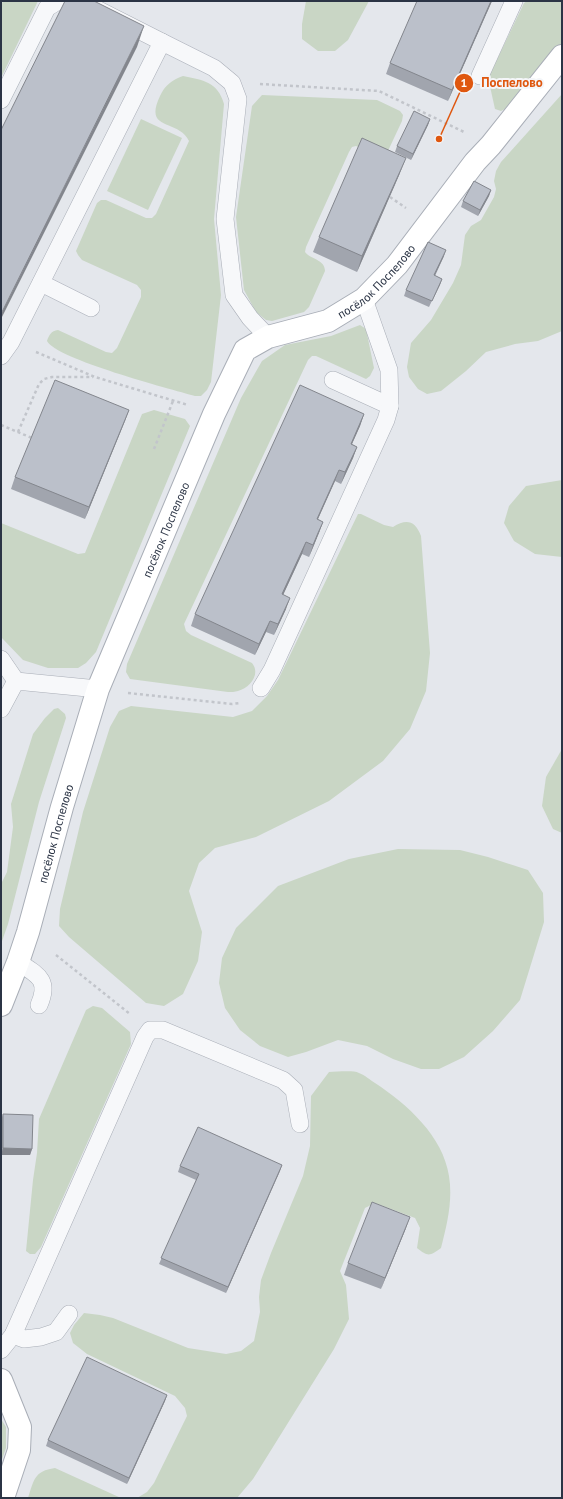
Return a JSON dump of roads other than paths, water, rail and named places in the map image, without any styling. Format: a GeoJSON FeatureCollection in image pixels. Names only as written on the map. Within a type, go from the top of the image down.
{"type":"FeatureCollection","features":[{"type":"Feature","properties":{"kind":"street","name":"посёлок Поспелово"},"geometry":{"type":"LineString","coordinates":[[1,1005],[28,932],[62,807],[98,690],[214,414],[245,350],[268,337],[328,320],[364,300],[397,264],[475,162],[491,145],[562,56]]}},
{"type":"Feature","properties":{"kind":"street"},"geometry":{"type":"LineString","coordinates":[[1,1380],[20,1427],[18,1450],[3,1498]]}},
{"type":"Feature","properties":{"kind":"lane"},"geometry":{"type":"LineString","coordinates":[[1,100],[47,8],[58,1]]}},
{"type":"Feature","properties":{"kind":"lane"},"geometry":{"type":"LineString","coordinates":[[81,1],[214,68],[232,83],[238,99],[225,219],[234,295],[250,318],[268,337]]}},
{"type":"Feature","properties":{"kind":"lane"},"geometry":{"type":"LineString","coordinates":[[480,76],[514,1]]}},
{"type":"Feature","properties":{"kind":"lane"},"geometry":{"type":"LineString","coordinates":[[1,356],[11,342],[162,42]]}},
{"type":"Feature","properties":{"kind":"lane"},"geometry":{"type":"LineString","coordinates":[[41,283],[91,308]]}},
{"type":"Feature","properties":{"kind":"lane"},"geometry":{"type":"LineString","coordinates":[[261,688],[272,670],[377,441],[390,406],[389,370],[364,300]]}},
{"type":"Feature","properties":{"kind":"lane"},"geometry":{"type":"LineString","coordinates":[[333,380],[390,406]]}},
{"type":"Feature","properties":{"kind":"lane"},"geometry":{"type":"LineString","coordinates":[[1,660],[9,682],[1,709]]}},
{"type":"Feature","properties":{"kind":"lane"},"geometry":{"type":"LineString","coordinates":[[9,682],[98,690]]}},
{"type":"Feature","properties":{"kind":"lane"},"geometry":{"type":"LineString","coordinates":[[18,962],[37,974],[43,985],[44,994],[39,1006]]}},
{"type":"Feature","properties":{"kind":"lane"},"geometry":{"type":"LineString","coordinates":[[1,1350],[13,1335],[142,1044],[150,1030],[163,1030],[283,1080],[294,1090],[300,1124]]}},
{"type":"Feature","properties":{"kind":"lane"},"geometry":{"type":"LineString","coordinates":[[13,1335],[24,1339],[41,1337],[56,1332],[70,1314]]}},
{"type":"Feature","properties":{"kind":"place","name":"Поспелово"},"geometry":{"type":"Point","coordinates":[439,139]}}]}
